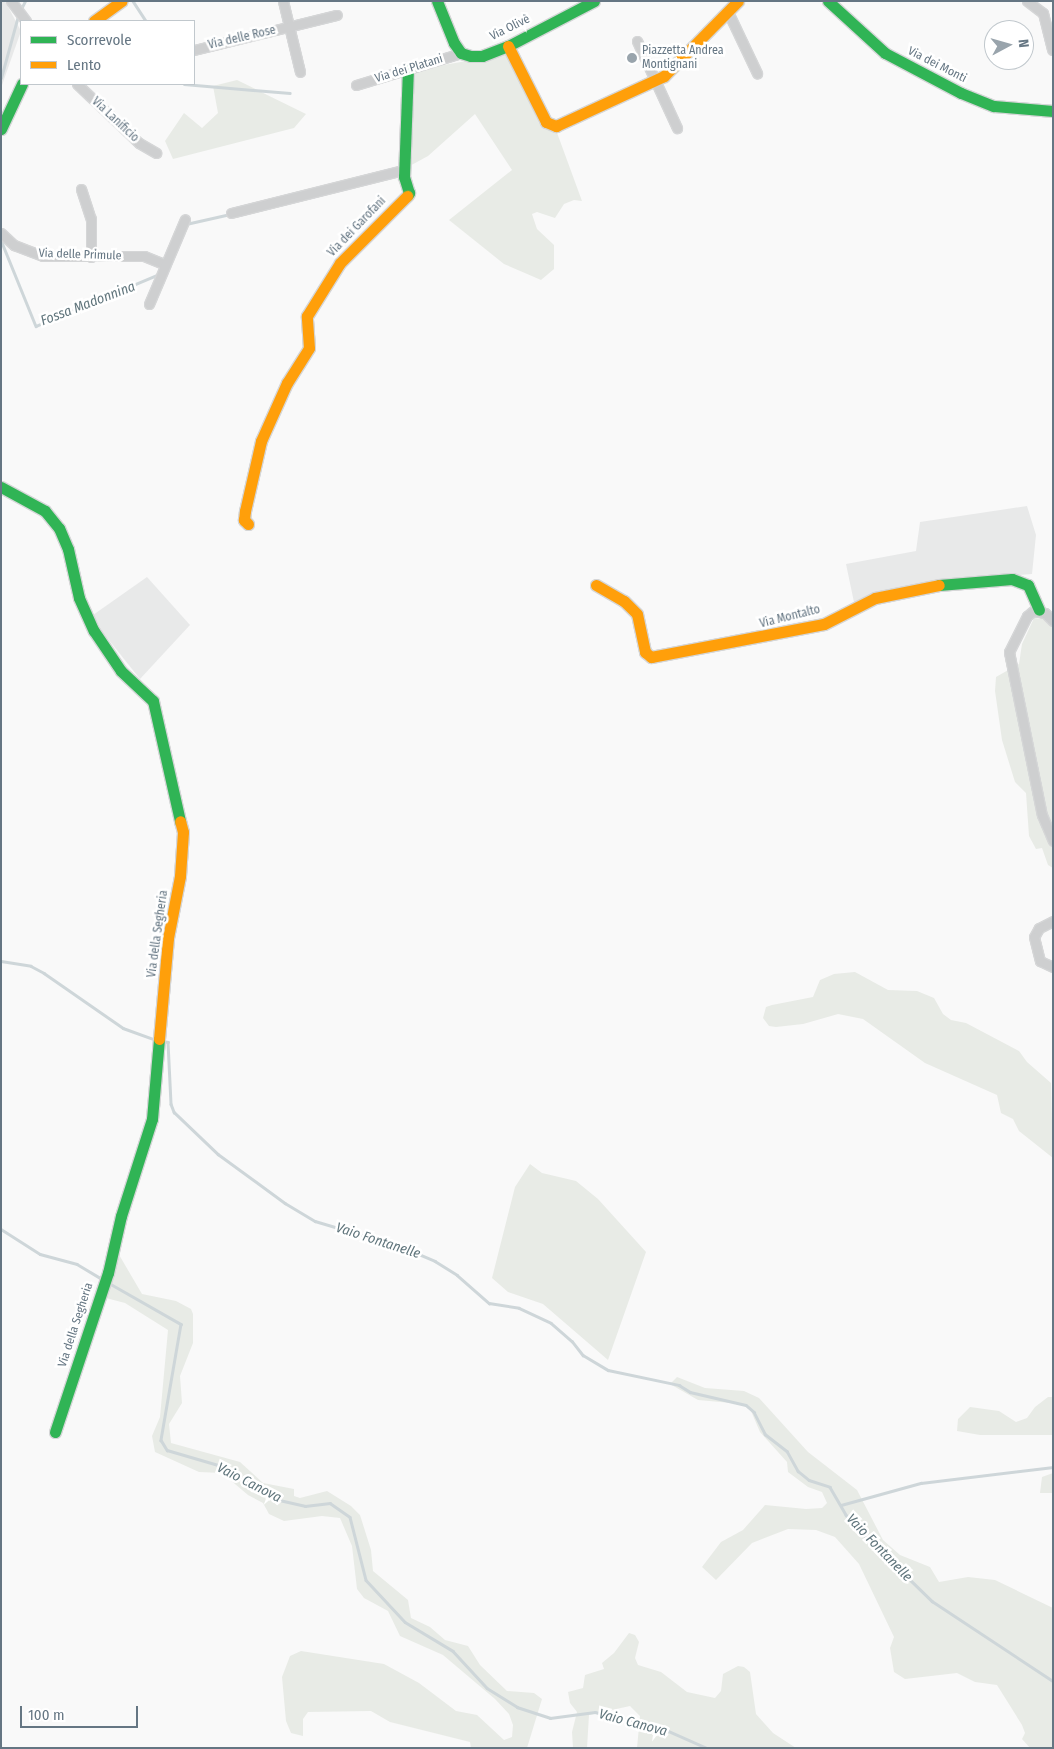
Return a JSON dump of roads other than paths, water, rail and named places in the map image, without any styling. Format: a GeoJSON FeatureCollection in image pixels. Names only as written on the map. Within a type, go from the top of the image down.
{"type":"FeatureCollection","features":[{"type":"Feature","properties":{"kind":"street"},"geometry":{"type":"LineString","coordinates":[[95,20],[122,1]]}},
{"type":"Feature","properties":{"kind":"street","name":"Via delle Rose"},"geometry":{"type":"LineString","coordinates":[[283,1],[300,72]]}},
{"type":"Feature","properties":{"kind":"street"},"geometry":{"type":"LineString","coordinates":[[437,1],[454,43],[461,53]]}},
{"type":"Feature","properties":{"kind":"street","name":"Via Olivè"},"geometry":{"type":"LineString","coordinates":[[461,53],[482,56],[508,46],[594,1]]}},
{"type":"Feature","properties":{"kind":"street"},"geometry":{"type":"LineString","coordinates":[[508,46],[546,122],[556,126],[655,82],[677,65],[738,1]]}},
{"type":"Feature","properties":{"kind":"street","name":"Via dei Monti"},"geometry":{"type":"LineString","coordinates":[[828,1],[885,53],[961,93],[994,106],[1053,111]]}},
{"type":"Feature","properties":{"kind":"street"},"geometry":{"type":"LineString","coordinates":[[1027,1],[1043,13],[1052,50]]}},
{"type":"Feature","properties":{"kind":"street"},"geometry":{"type":"LineString","coordinates":[[11,2],[25,20]]}},
{"type":"Feature","properties":{"kind":"street"},"geometry":{"type":"LineString","coordinates":[[728,12],[757,73]]}},
{"type":"Feature","properties":{"kind":"street","name":"Via delle Rose"},"geometry":{"type":"LineString","coordinates":[[195,50],[337,15]]}},
{"type":"Feature","properties":{"kind":"street"},"geometry":{"type":"LineString","coordinates":[[637,41],[677,128]]}},
{"type":"Feature","properties":{"kind":"street","name":"Via dei Platani"},"geometry":{"type":"LineString","coordinates":[[356,85],[461,53]]}},
{"type":"Feature","properties":{"kind":"street","name":"Via dei Garofani"},"geometry":{"type":"LineString","coordinates":[[248,524],[244,520],[245,511],[262,440],[287,383],[309,348],[307,316],[340,263],[409,193],[404,170],[408,69]]}},
{"type":"Feature","properties":{"kind":"street"},"geometry":{"type":"LineString","coordinates":[[1,129],[22,85]]}},
{"type":"Feature","properties":{"kind":"street","name":"Via Lanificio"},"geometry":{"type":"LineString","coordinates":[[78,85],[140,143],[156,153]]}},
{"type":"Feature","properties":{"kind":"street","name":"Via dei Garofani"},"geometry":{"type":"LineString","coordinates":[[231,212],[404,170]]}},
{"type":"Feature","properties":{"kind":"street"},"geometry":{"type":"LineString","coordinates":[[81,189],[92,219],[91,257]]}},
{"type":"Feature","properties":{"kind":"street"},"geometry":{"type":"LineString","coordinates":[[149,304],[164,264],[185,219]]}},
{"type":"Feature","properties":{"kind":"street","name":"Via delle Primule"},"geometry":{"type":"LineString","coordinates":[[1,233],[28,252],[42,256],[144,256],[164,264]]}},
{"type":"Feature","properties":{"kind":"street","name":"Via della Segheria"},"geometry":{"type":"LineString","coordinates":[[1,487],[46,511],[59,528],[68,549],[79,598],[94,631],[121,671],[153,700],[183,832],[180,876],[168,938],[152,1119],[121,1216],[108,1273],[55,1432]]}},
{"type":"Feature","properties":{"kind":"street","name":"Via Montalto"},"geometry":{"type":"LineString","coordinates":[[596,585],[624,601],[637,614],[645,652],[651,657],[824,624],[875,598],[944,584],[1012,579],[1028,585],[1039,610],[1053,621]]}},
{"type":"Feature","properties":{"kind":"street"},"geometry":{"type":"LineString","coordinates":[[1039,610],[1027,616],[1009,652],[1009,662],[1022,705],[1042,815],[1053,840]]}},
{"type":"Feature","properties":{"kind":"street"},"geometry":{"type":"LineString","coordinates":[[1053,921],[1039,928],[1034,937],[1040,961],[1053,967]]}},
{"type":"Feature","properties":{"kind":"waterway"},"geometry":{"type":"LineString","coordinates":[[21,9],[25,1]]}},
{"type":"Feature","properties":{"kind":"waterway"},"geometry":{"type":"LineString","coordinates":[[133,1],[145,20]]}},
{"type":"Feature","properties":{"kind":"waterway"},"geometry":{"type":"LineString","coordinates":[[1,78],[18,16]]}},
{"type":"Feature","properties":{"kind":"waterway"},"geometry":{"type":"LineString","coordinates":[[195,85],[290,93]]}},
{"type":"Feature","properties":{"kind":"waterway","name":"Fossa Madonnina"},"geometry":{"type":"LineString","coordinates":[[186,224],[230,214]]}},
{"type":"Feature","properties":{"kind":"waterway","name":"Fossa Madonnina"},"geometry":{"type":"LineString","coordinates":[[1,240],[36,326],[157,275]]}},
{"type":"Feature","properties":{"kind":"waterway","name":"Vaio Fontanelle"},"geometry":{"type":"LineString","coordinates":[[1,961],[31,966],[123,1028],[154,1039]]}},
{"type":"Feature","properties":{"kind":"waterway","name":"Vaio Fontanelle"},"geometry":{"type":"LineString","coordinates":[[162,1041],[168,1042],[171,1104],[174,1112],[218,1154],[285,1203],[315,1221],[402,1247],[435,1261],[457,1275],[489,1303],[519,1308],[551,1323],[572,1341],[583,1355],[608,1370],[679,1385],[690,1392],[746,1405],[754,1412],[765,1434],[787,1451],[798,1471],[809,1480],[830,1487],[846,1515],[859,1530],[932,1601],[1053,1681]]}},
{"type":"Feature","properties":{"kind":"waterway","name":"Vaio Canova"},"geometry":{"type":"LineString","coordinates":[[1,1229],[40,1254],[77,1264],[102,1279]]}},
{"type":"Feature","properties":{"kind":"waterway","name":"Vaio Canova"},"geometry":{"type":"LineString","coordinates":[[109,1283],[181,1324],[161,1440],[167,1450],[225,1467],[275,1499],[305,1506],[330,1503],[350,1517],[366,1580],[405,1622],[453,1651],[487,1688],[517,1707],[550,1718],[595,1712],[666,1730],[707,1748]]}},
{"type":"Feature","properties":{"kind":"waterway"},"geometry":{"type":"LineString","coordinates":[[841,1505],[921,1483],[1053,1467]]}},
{"type":"Feature","properties":{"kind":"place","name":"Piazzetta Andrea Montignani"},"geometry":{"type":"Point","coordinates":[632,58]}}]}
